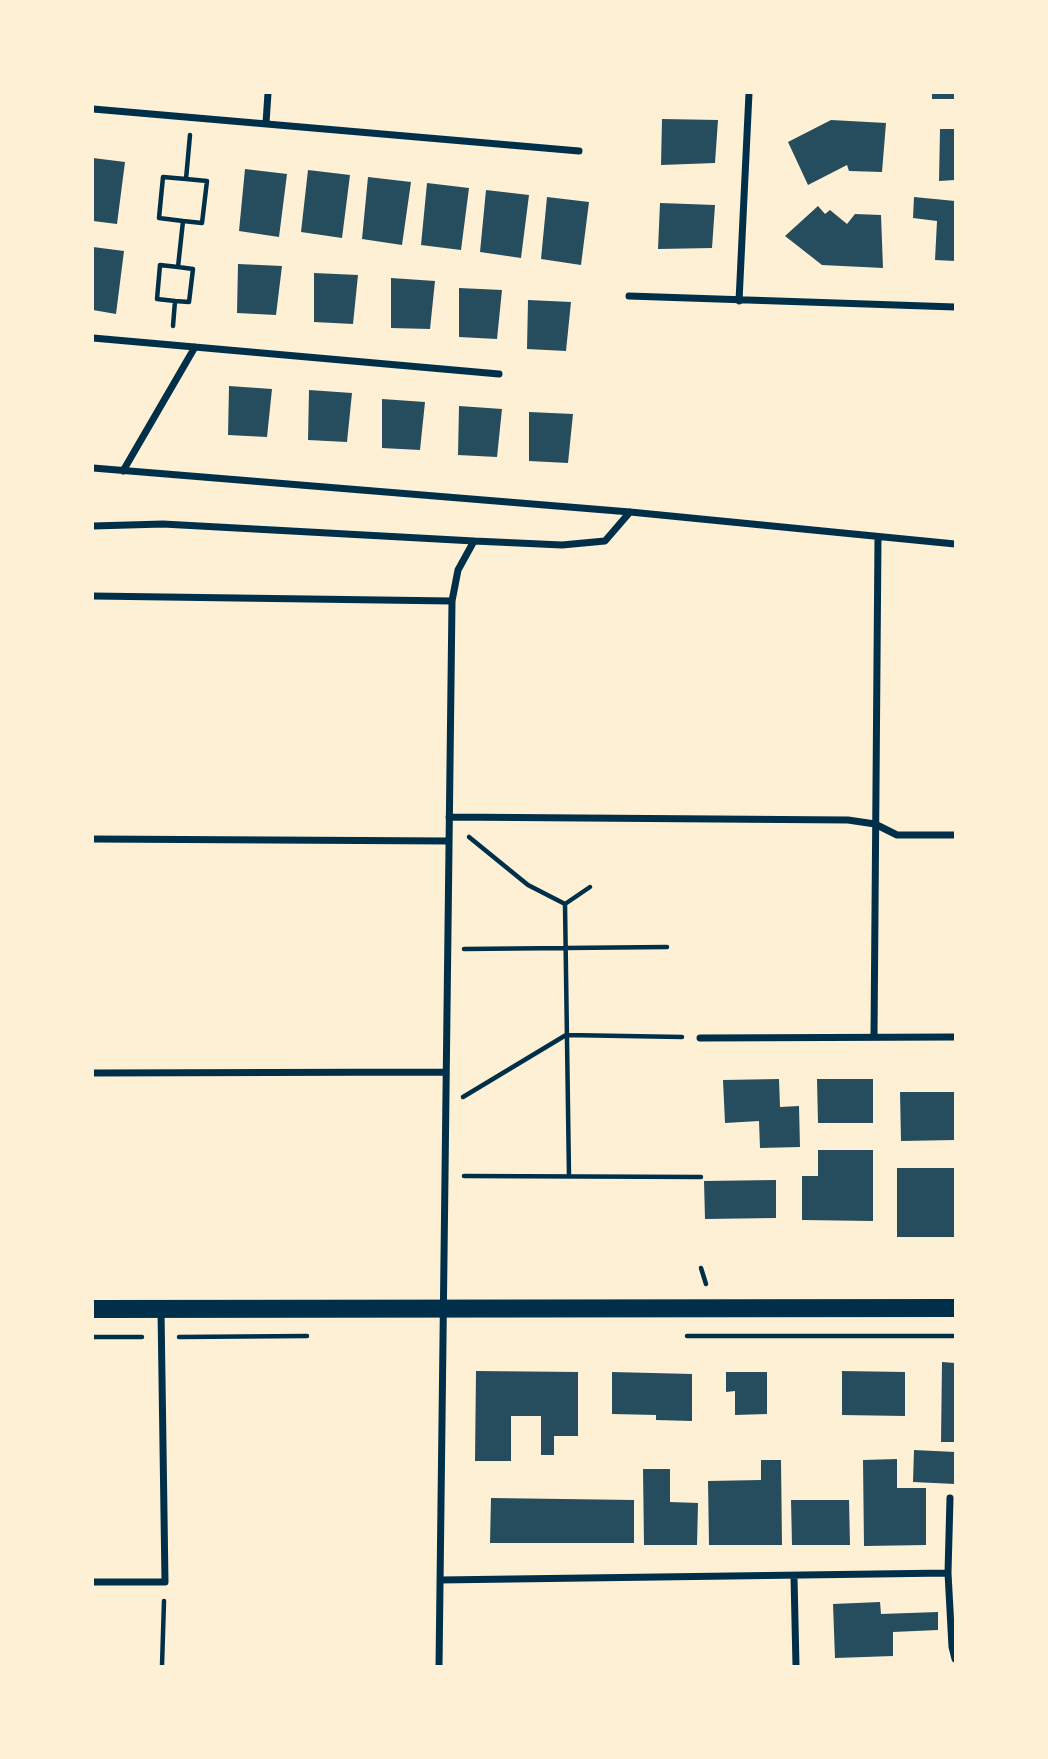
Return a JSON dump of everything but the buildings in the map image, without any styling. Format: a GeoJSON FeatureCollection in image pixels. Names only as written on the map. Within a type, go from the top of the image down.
{"type":"FeatureCollection","features":[{"type":"Feature","properties":{"kind":"main road"},"geometry":{"type":"LineString","coordinates":[[93,1309],[955,1308]]}},
{"type":"Feature","properties":{"kind":"street"},"geometry":{"type":"LineString","coordinates":[[266,123],[268,93]]}},
{"type":"Feature","properties":{"kind":"street"},"geometry":{"type":"LineString","coordinates":[[739,301],[749,93]]}},
{"type":"Feature","properties":{"kind":"street"},"geometry":{"type":"LineString","coordinates":[[93,110],[579,151]]}},
{"type":"Feature","properties":{"kind":"street"},"geometry":{"type":"LineString","coordinates":[[629,296],[955,307]]}},
{"type":"Feature","properties":{"kind":"street"},"geometry":{"type":"LineString","coordinates":[[93,338],[499,374]]}},
{"type":"Feature","properties":{"kind":"street"},"geometry":{"type":"LineString","coordinates":[[124,471],[195,347]]}},
{"type":"Feature","properties":{"kind":"street"},"geometry":{"type":"LineString","coordinates":[[93,468],[630,512],[955,544]]}},
{"type":"Feature","properties":{"kind":"street"},"geometry":{"type":"LineString","coordinates":[[93,526],[163,524],[562,545],[605,541],[630,512]]}},
{"type":"Feature","properties":{"kind":"street"},"geometry":{"type":"LineString","coordinates":[[874,1036],[878,537]]}},
{"type":"Feature","properties":{"kind":"street"},"geometry":{"type":"LineString","coordinates":[[439,1666],[452,601],[458,570],[474,541]]}},
{"type":"Feature","properties":{"kind":"street"},"geometry":{"type":"LineString","coordinates":[[93,596],[452,601]]}},
{"type":"Feature","properties":{"kind":"street"},"geometry":{"type":"LineString","coordinates":[[449,817],[848,820],[875,824],[897,835],[955,835]]}},
{"type":"Feature","properties":{"kind":"street"},"geometry":{"type":"LineString","coordinates":[[93,839],[449,841]]}},
{"type":"Feature","properties":{"kind":"street"},"geometry":{"type":"LineString","coordinates":[[701,1038],[955,1037]]}},
{"type":"Feature","properties":{"kind":"street"},"geometry":{"type":"LineString","coordinates":[[93,1073],[446,1072]]}},
{"type":"Feature","properties":{"kind":"street"},"geometry":{"type":"LineString","coordinates":[[93,1582],[165,1582],[161,1310]]}},
{"type":"Feature","properties":{"kind":"street"},"geometry":{"type":"LineString","coordinates":[[950,1498],[948,1573],[955,1659]]}},
{"type":"Feature","properties":{"kind":"street"},"geometry":{"type":"LineString","coordinates":[[440,1580],[948,1573]]}},
{"type":"Feature","properties":{"kind":"street"},"geometry":{"type":"LineString","coordinates":[[794,1577],[796,1666]]}},
{"type":"Feature","properties":{"kind":"path"},"geometry":{"type":"LineString","coordinates":[[187,179],[192,118]]}},
{"type":"Feature","properties":{"kind":"path"},"geometry":{"type":"LineString","coordinates":[[163,177],[207,181],[202,223],[183,221],[159,218],[163,177]]}},
{"type":"Feature","properties":{"kind":"path"},"geometry":{"type":"LineString","coordinates":[[178,267],[183,221]]}},
{"type":"Feature","properties":{"kind":"path"},"geometry":{"type":"LineString","coordinates":[[160,265],[193,270],[189,302],[175,301],[157,299],[160,265]]}},
{"type":"Feature","properties":{"kind":"path"},"geometry":{"type":"LineString","coordinates":[[172,344],[175,301]]}},
{"type":"Feature","properties":{"kind":"path"},"geometry":{"type":"LineString","coordinates":[[449,817],[459,830],[528,885],[565,904]]}},
{"type":"Feature","properties":{"kind":"path"},"geometry":{"type":"LineString","coordinates":[[565,904],[590,887]]}},
{"type":"Feature","properties":{"kind":"path"},"geometry":{"type":"LineString","coordinates":[[565,904],[569,1176]]}},
{"type":"Feature","properties":{"kind":"path"},"geometry":{"type":"LineString","coordinates":[[447,949],[667,947]]}},
{"type":"Feature","properties":{"kind":"path"},"geometry":{"type":"LineString","coordinates":[[446,1108],[566,1035],[701,1038]]}},
{"type":"Feature","properties":{"kind":"path"},"geometry":{"type":"LineString","coordinates":[[445,1176],[701,1177]]}},
{"type":"Feature","properties":{"kind":"path"},"geometry":{"type":"LineString","coordinates":[[93,1337],[309,1336]]}},
{"type":"Feature","properties":{"kind":"path"},"geometry":{"type":"LineString","coordinates":[[682,1336],[955,1336]]}},
{"type":"Feature","properties":{"kind":"path"},"geometry":{"type":"LineString","coordinates":[[162,1666],[165,1582]]}}]}
